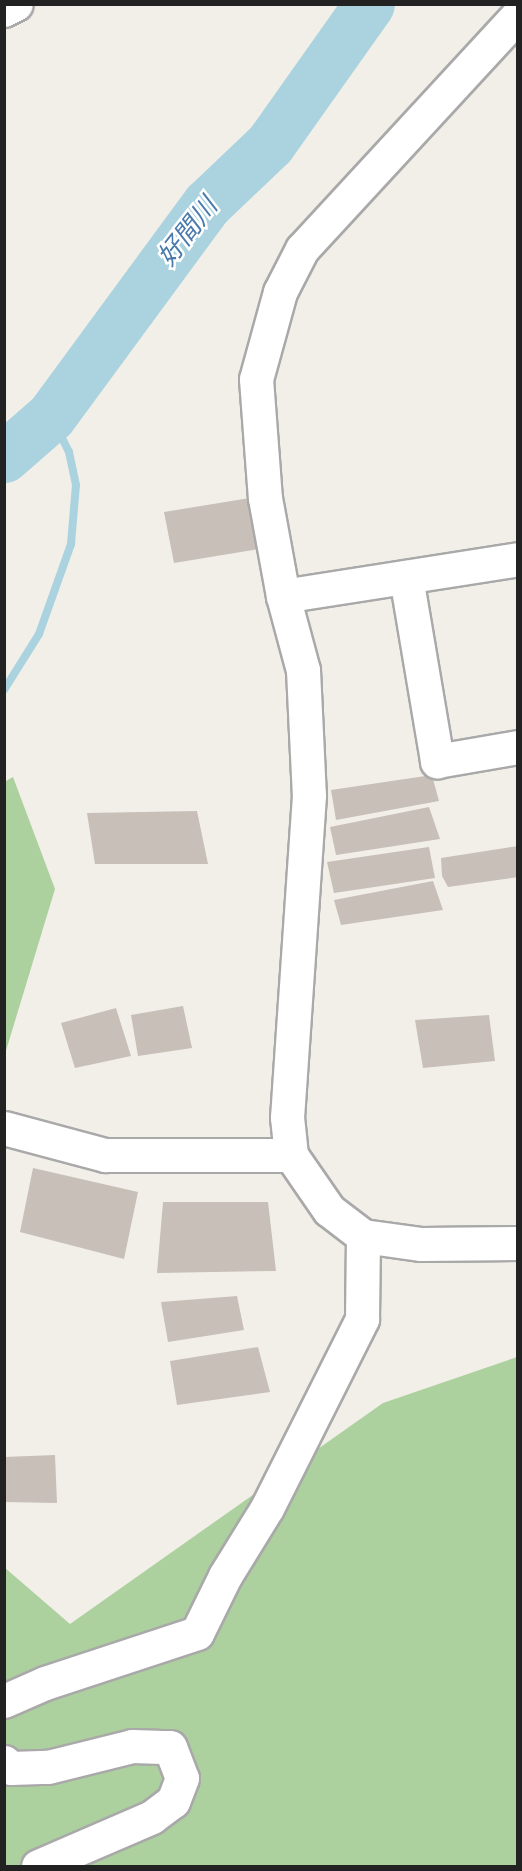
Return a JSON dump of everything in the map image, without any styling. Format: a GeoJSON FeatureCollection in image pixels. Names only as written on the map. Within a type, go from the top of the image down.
{"type":"FeatureCollection","features":[{"type":"Feature","properties":{"kind":"street"},"geometry":{"type":"LineString","coordinates":[[4,10],[16,4]]}},
{"type":"Feature","properties":{"kind":"street"},"geometry":{"type":"LineString","coordinates":[[518,15],[350,193],[302,249],[279,292],[256,379],[265,498],[283,597],[303,670],[309,795],[287,1117],[291,1155],[329,1210],[363,1236],[421,1244],[518,1243]]}},
{"type":"Feature","properties":{"kind":"street"},"geometry":{"type":"LineString","coordinates":[[283,597],[406,577],[517,566]]}},
{"type":"Feature","properties":{"kind":"street"},"geometry":{"type":"LineString","coordinates":[[406,577],[437,761],[518,747]]}},
{"type":"Feature","properties":{"kind":"street"},"geometry":{"type":"LineString","coordinates":[[4,1128],[105,1155],[291,1155]]}},
{"type":"Feature","properties":{"kind":"street"},"geometry":{"type":"LineString","coordinates":[[4,1701],[45,1683],[197,1633],[225,1576],[267,1508],[362,1318],[363,1236]]}},
{"type":"Feature","properties":{"kind":"street"},"geometry":{"type":"LineString","coordinates":[[4,1762],[11,1768],[48,1767],[132,1746],[170,1747],[182,1778],[173,1801],[152,1817],[38,1866]]}},
{"type":"Feature","properties":{"kind":"green space"},"geometry":{"type":"Polygon","coordinates":[[[13,777],[55,889],[5,1054],[4,782],[13,777]]]}},
{"type":"Feature","properties":{"kind":"green space"},"geometry":{"type":"Polygon","coordinates":[[[517,1357],[517,1866],[5,1866],[4,1567],[70,1624],[383,1403],[517,1357]]]}},
{"type":"Feature","properties":{"kind":"building"},"geometry":{"type":"Polygon","coordinates":[[[250,498],[259,549],[174,563],[164,512],[250,498]]]}},
{"type":"Feature","properties":{"kind":"building"},"geometry":{"type":"Polygon","coordinates":[[[432,775],[439,801],[336,820],[331,790],[432,775]]]}},
{"type":"Feature","properties":{"kind":"building"},"geometry":{"type":"Polygon","coordinates":[[[429,807],[440,839],[336,855],[330,827],[429,807]]]}},
{"type":"Feature","properties":{"kind":"building"},"geometry":{"type":"Polygon","coordinates":[[[197,811],[208,864],[95,864],[87,813],[197,811]]]}},
{"type":"Feature","properties":{"kind":"building"},"geometry":{"type":"Polygon","coordinates":[[[518,846],[518,877],[448,887],[442,876],[441,858],[518,846]]]}},
{"type":"Feature","properties":{"kind":"building"},"geometry":{"type":"Polygon","coordinates":[[[429,847],[435,878],[334,893],[327,862],[429,847]]]}},
{"type":"Feature","properties":{"kind":"building"},"geometry":{"type":"Polygon","coordinates":[[[433,881],[443,910],[341,925],[334,900],[433,881]]]}},
{"type":"Feature","properties":{"kind":"building"},"geometry":{"type":"Polygon","coordinates":[[[183,1006],[192,1048],[138,1056],[131,1015],[183,1006]]]}},
{"type":"Feature","properties":{"kind":"building"},"geometry":{"type":"Polygon","coordinates":[[[116,1008],[131,1056],[75,1068],[61,1023],[116,1008]]]}},
{"type":"Feature","properties":{"kind":"building"},"geometry":{"type":"Polygon","coordinates":[[[489,1015],[495,1061],[423,1068],[415,1020],[489,1015]]]}},
{"type":"Feature","properties":{"kind":"building"},"geometry":{"type":"Polygon","coordinates":[[[33,1168],[138,1192],[124,1259],[20,1232],[33,1168]]]}},
{"type":"Feature","properties":{"kind":"building"},"geometry":{"type":"Polygon","coordinates":[[[163,1202],[268,1202],[276,1271],[157,1273],[163,1202]]]}},
{"type":"Feature","properties":{"kind":"building"},"geometry":{"type":"Polygon","coordinates":[[[237,1296],[244,1330],[168,1342],[161,1302],[237,1296]]]}},
{"type":"Feature","properties":{"kind":"building"},"geometry":{"type":"Polygon","coordinates":[[[258,1347],[270,1392],[177,1405],[170,1361],[258,1347]]]}},
{"type":"Feature","properties":{"kind":"building"},"geometry":{"type":"Polygon","coordinates":[[[55,1455],[57,1503],[4,1502],[4,1457],[55,1455]]]}},
{"type":"Feature","properties":{"kind":"waterway","name":"好間川"},"geometry":{"type":"LineString","coordinates":[[4,457],[51,416],[207,204],[270,144],[369,4]]}},
{"type":"Feature","properties":{"kind":"waterway"},"geometry":{"type":"LineString","coordinates":[[4,690],[39,634],[71,544],[76,485],[69,452],[51,416]]}}]}
